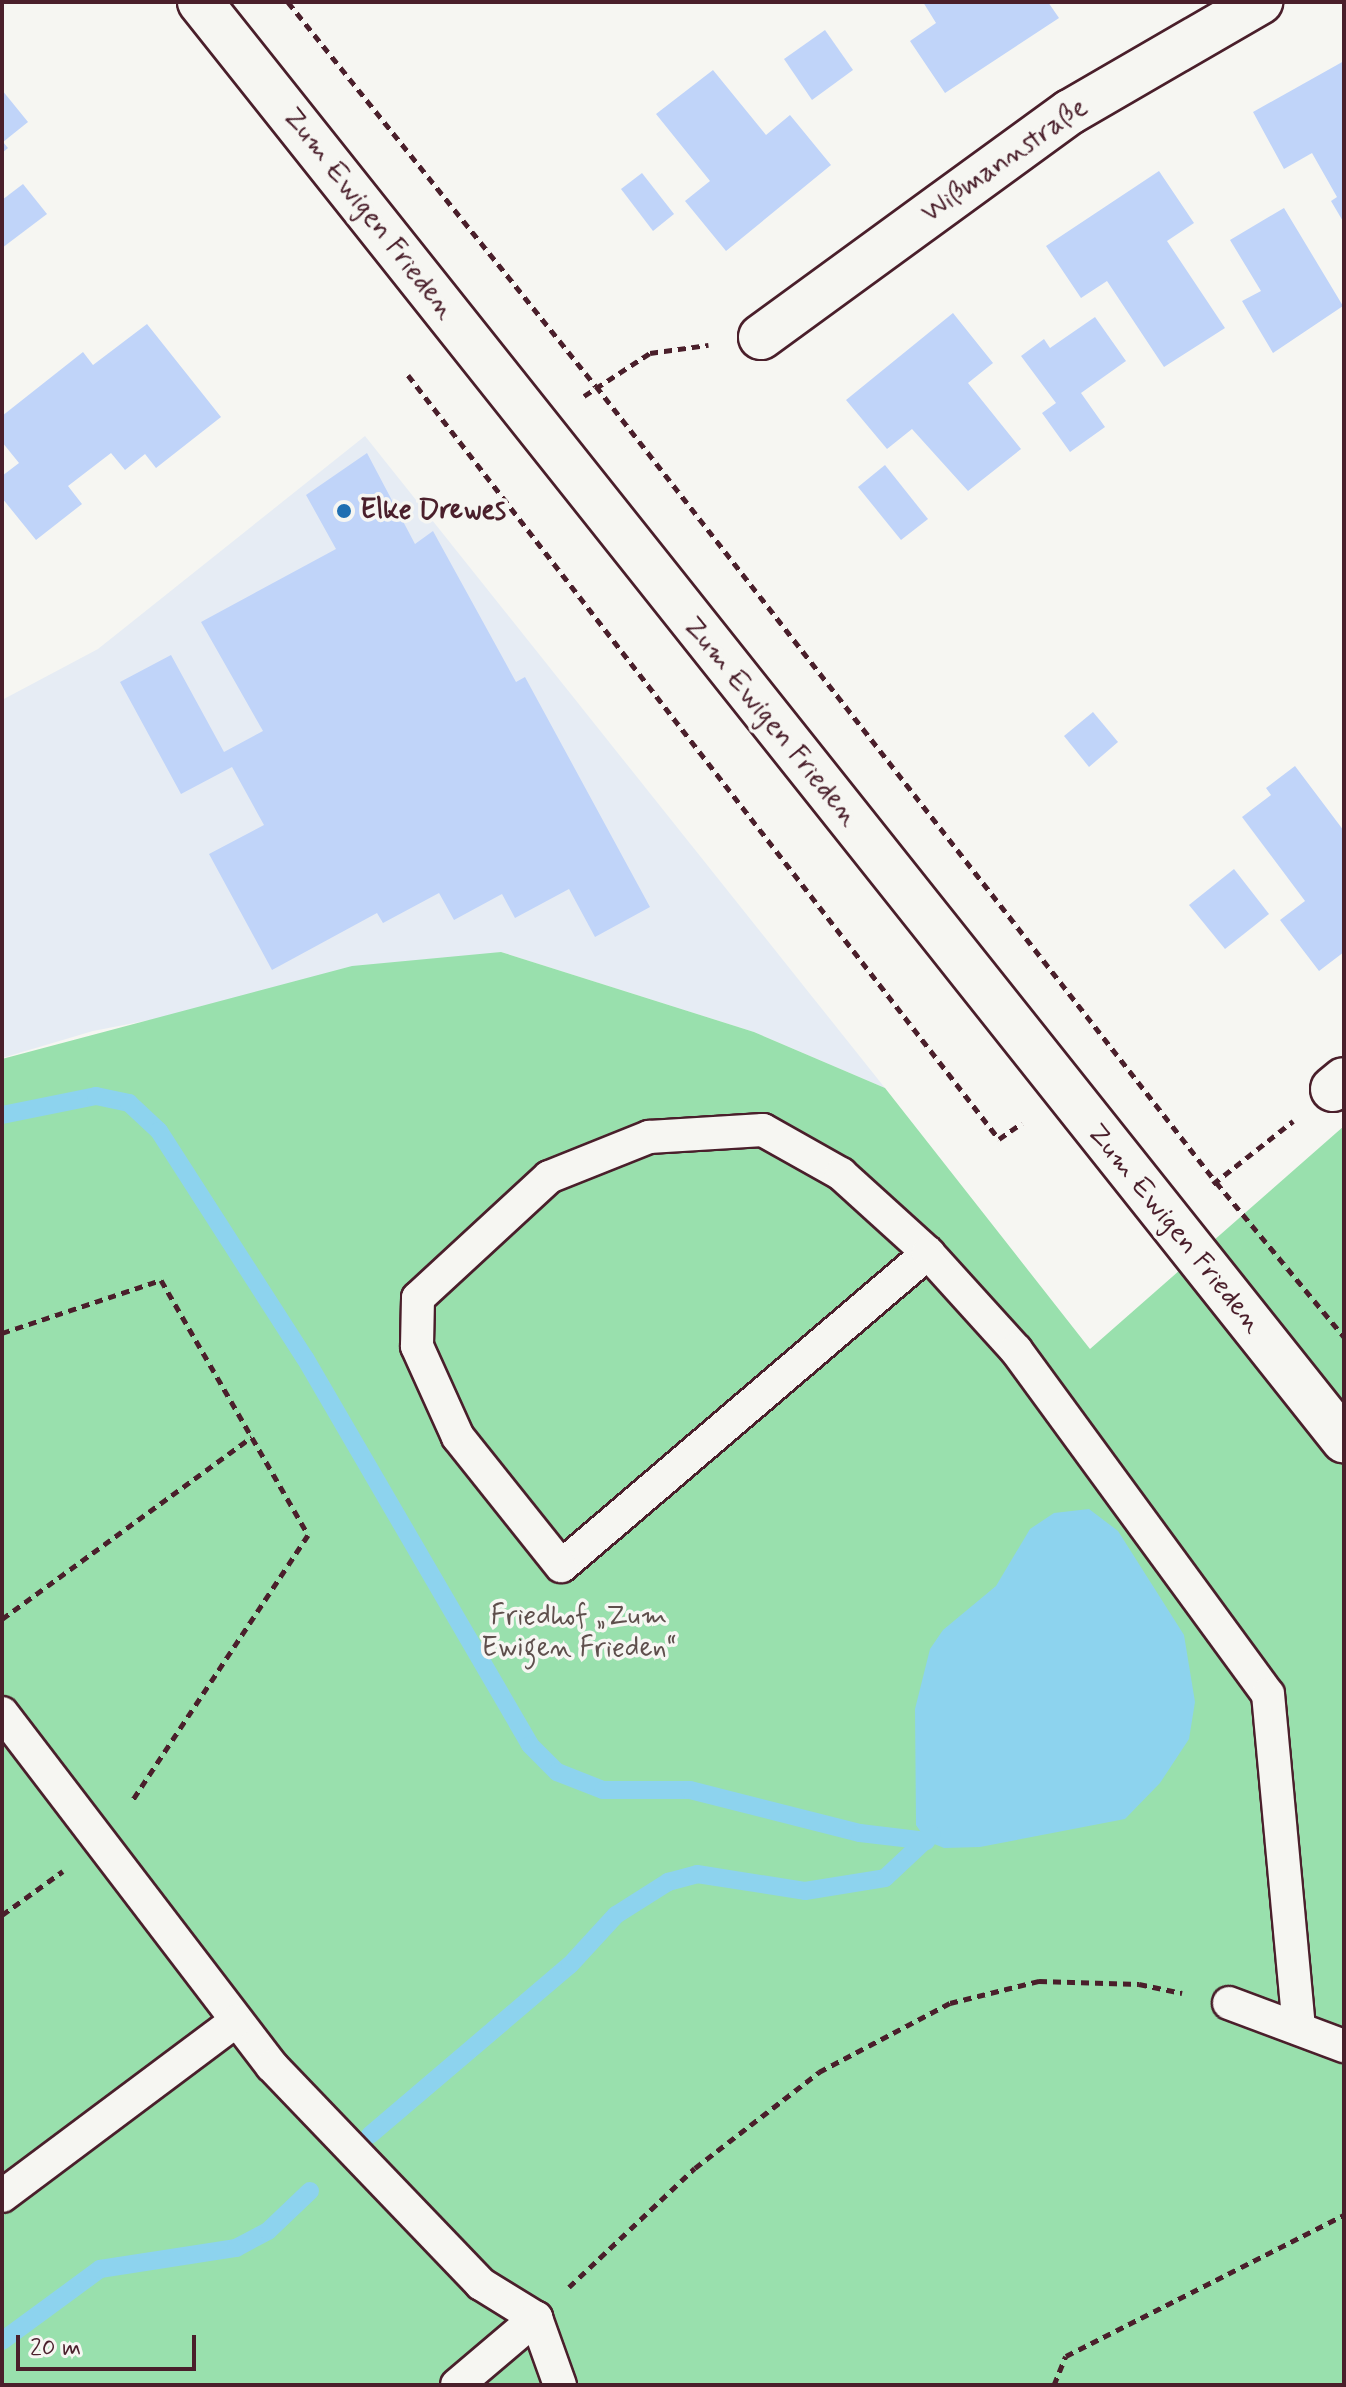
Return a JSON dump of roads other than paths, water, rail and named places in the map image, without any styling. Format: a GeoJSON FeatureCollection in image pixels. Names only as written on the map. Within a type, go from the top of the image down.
{"type":"FeatureCollection","features":[{"type":"Feature","properties":{"kind":"street","name":"Zum Ewigen Frieden"},"geometry":{"type":"LineString","coordinates":[[200,2],[538,431],[1344,1440]]}},
{"type":"Feature","properties":{"kind":"street","name":"Wißmannstraße"},"geometry":{"type":"LineString","coordinates":[[761,337],[1070,112],[1260,2]]}},
{"type":"Feature","properties":{"kind":"lane"},"geometry":{"type":"LineString","coordinates":[[928,1253],[561,1566],[458,1437],[417,1346],[418,1298],[549,1177],[649,1137],[763,1130],[841,1174],[928,1253],[1016,1350],[1268,1694],[1299,2027]]}},
{"type":"Feature","properties":{"kind":"lane"},"geometry":{"type":"LineString","coordinates":[[2,1713],[272,2066],[481,2284],[536,2318],[560,2385]]}},
{"type":"Feature","properties":{"kind":"lane"},"geometry":{"type":"LineString","coordinates":[[1229,2003],[1344,2046]]}},
{"type":"Feature","properties":{"kind":"lane"},"geometry":{"type":"LineString","coordinates":[[2,2196],[236,2021]]}},
{"type":"Feature","properties":{"kind":"lane"},"geometry":{"type":"LineString","coordinates":[[457,2385],[536,2318]]}},
{"type":"Feature","properties":{"kind":"water"},"geometry":{"type":"Polygon","coordinates":[[[1089,1509],[1118,1531],[1184,1635],[1195,1702],[1189,1739],[1160,1783],[1125,1819],[980,1847],[944,1848],[927,1841],[916,1825],[915,1709],[930,1649],[943,1630],[996,1586],[1030,1529],[1054,1513],[1089,1509]]]}},
{"type":"Feature","properties":{"kind":"waterway"},"geometry":{"type":"LineString","coordinates":[[2,1115],[96,1096],[129,1103],[159,1131],[305,1358],[530,1745],[557,1772],[603,1790],[690,1790],[860,1833],[927,1841]]}},
{"type":"Feature","properties":{"kind":"waterway"},"geometry":{"type":"LineString","coordinates":[[370,2135],[570,1965],[616,1915],[668,1882],[697,1874],[805,1891],[885,1878],[932,1834]]}},
{"type":"Feature","properties":{"kind":"waterway"},"geometry":{"type":"LineString","coordinates":[[2,2341],[100,2269],[236,2248],[268,2231],[310,2191]]}},
{"type":"Feature","properties":{"kind":"place","name":"Elke Drewes"},"geometry":{"type":"Point","coordinates":[344,511]}},
{"type":"Feature","properties":{"kind":"park label","name":"Friedhof „Zum Ewigen Frieden“"},"geometry":{"type":"Point","coordinates":[579,1633]}}]}
